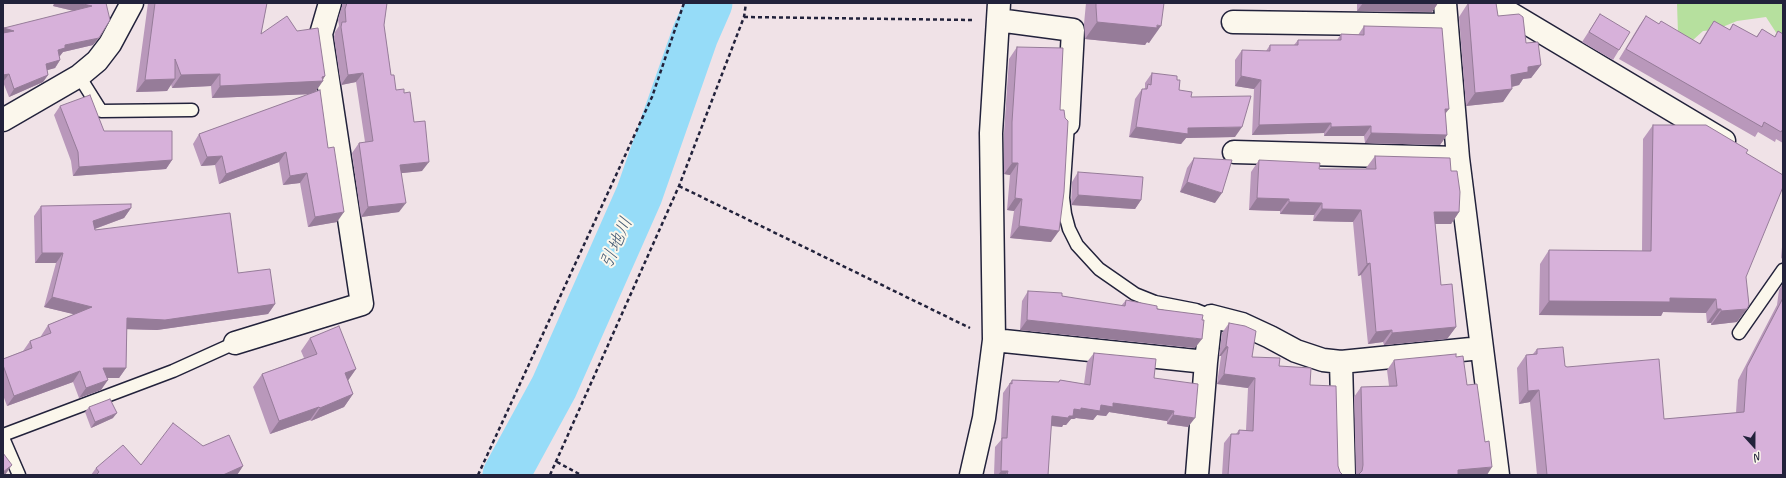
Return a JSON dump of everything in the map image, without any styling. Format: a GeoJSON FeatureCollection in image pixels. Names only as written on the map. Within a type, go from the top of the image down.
{"type":"FeatureCollection","features":[{"type":"Feature","properties":{"kind":"street"},"geometry":{"type":"LineString","coordinates":[[3,120],[79,76],[97,61],[110,44],[132,3]]}},
{"type":"Feature","properties":{"kind":"street"},"geometry":{"type":"LineString","coordinates":[[235,343],[362,304],[321,34],[330,3]]}},
{"type":"Feature","properties":{"kind":"street"},"geometry":{"type":"LineString","coordinates":[[1445,3],[1458,158],[1498,475]]}},
{"type":"Feature","properties":{"kind":"street"},"geometry":{"type":"LineString","coordinates":[[1493,3],[1742,152]]}},
{"type":"Feature","properties":{"kind":"street"},"geometry":{"type":"LineString","coordinates":[[971,475],[984,418],[994,340],[991,133],[998,12],[1073,30],[1068,124]]}},
{"type":"Feature","properties":{"kind":"street"},"geometry":{"type":"LineString","coordinates":[[1233,22],[1446,25]]}},
{"type":"Feature","properties":{"kind":"street"},"geometry":{"type":"LineString","coordinates":[[1234,152],[1458,158]]}},
{"type":"Feature","properties":{"kind":"street"},"geometry":{"type":"LineString","coordinates":[[1196,475],[1211,316],[1242,324],[1296,351],[1323,360],[1341,362],[1481,348]]}},
{"type":"Feature","properties":{"kind":"street"},"geometry":{"type":"LineString","coordinates":[[994,340],[1206,362]]}},
{"type":"Feature","properties":{"kind":"street"},"geometry":{"type":"LineString","coordinates":[[1341,362],[1344,475]]}},
{"type":"Feature","properties":{"kind":"lane"},"geometry":{"type":"LineString","coordinates":[[79,76],[101,112],[192,110]]}},
{"type":"Feature","properties":{"kind":"lane"},"geometry":{"type":"LineString","coordinates":[[1068,124],[1064,209],[1069,229],[1077,245],[1099,269],[1135,294],[1155,302],[1196,310],[1211,316]]}},
{"type":"Feature","properties":{"kind":"lane"},"geometry":{"type":"LineString","coordinates":[[1739,333],[1783,270]]}},
{"type":"Feature","properties":{"kind":"lane"},"geometry":{"type":"LineString","coordinates":[[18,475],[3,436],[173,371],[235,343]]}},
{"type":"Feature","properties":{"kind":"path"},"geometry":{"type":"LineString","coordinates":[[478,475],[652,97],[684,3]]}},
{"type":"Feature","properties":{"kind":"path"},"geometry":{"type":"LineString","coordinates":[[550,475],[679,186],[744,17],[746,3]]}},
{"type":"Feature","properties":{"kind":"path"},"geometry":{"type":"LineString","coordinates":[[744,17],[998,12]]}},
{"type":"Feature","properties":{"kind":"path"},"geometry":{"type":"LineString","coordinates":[[679,186],[994,340]]}},
{"type":"Feature","properties":{"kind":"path"},"geometry":{"type":"LineString","coordinates":[[556,462],[581,475]]}},
{"type":"Feature","properties":{"kind":"green space"},"geometry":{"type":"Polygon","coordinates":[[[1677,3],[1783,3],[1783,37],[1777,34],[1766,17],[1737,21],[1715,30],[1703,31],[1693,40],[1678,34],[1677,3]]]}},
{"type":"Feature","properties":{"kind":"building"},"geometry":{"type":"Polygon","coordinates":[[[79,3],[106,3],[110,20],[99,38],[65,45],[65,48],[58,50],[60,60],[46,64],[48,75],[14,89],[9,74],[3,75],[3,33],[14,31],[4,28],[92,6],[79,3]]]}},
{"type":"Feature","properties":{"kind":"building"},"geometry":{"type":"Polygon","coordinates":[[[155,3],[267,3],[261,34],[287,16],[297,31],[318,28],[325,76],[322,77],[323,81],[220,86],[220,74],[181,75],[175,59],[175,79],[145,80],[155,3]]]}},
{"type":"Feature","properties":{"kind":"building"},"geometry":{"type":"Polygon","coordinates":[[[347,3],[387,3],[384,25],[391,75],[394,75],[396,90],[404,89],[404,93],[410,92],[414,122],[425,121],[429,162],[400,165],[406,203],[368,207],[359,143],[373,141],[363,73],[348,75],[341,27],[342,22],[346,22],[345,9],[347,3]]]}},
{"type":"Feature","properties":{"kind":"building"},"geometry":{"type":"Polygon","coordinates":[[[1096,3],[1164,3],[1161,26],[1157,25],[1157,28],[1097,22],[1096,3]]]}},
{"type":"Feature","properties":{"kind":"building"},"geometry":{"type":"Polygon","coordinates":[[[1468,3],[1496,3],[1498,16],[1519,14],[1523,17],[1526,43],[1538,42],[1541,65],[1528,67],[1528,72],[1511,75],[1512,89],[1475,93],[1468,3]]]}},
{"type":"Feature","properties":{"kind":"building"},"geometry":{"type":"Polygon","coordinates":[[[1600,14],[1630,32],[1619,50],[1589,32],[1600,14]]]}},
{"type":"Feature","properties":{"kind":"building"},"geometry":{"type":"Polygon","coordinates":[[[1646,16],[1659,24],[1661,21],[1700,44],[1714,21],[1730,30],[1733,24],[1757,37],[1762,29],[1775,37],[1778,31],[1783,34],[1783,129],[1781,132],[1764,122],[1762,127],[1626,49],[1646,16]]]}},
{"type":"Feature","properties":{"kind":"building"},"geometry":{"type":"Polygon","coordinates":[[[1364,26],[1442,28],[1449,109],[1445,109],[1447,135],[1371,133],[1371,126],[1331,127],[1331,123],[1259,125],[1261,80],[1241,76],[1242,50],[1270,51],[1270,45],[1298,45],[1298,40],[1341,40],[1341,34],[1364,35],[1364,26]]]}},
{"type":"Feature","properties":{"kind":"building"},"geometry":{"type":"Polygon","coordinates":[[[1017,47],[1063,48],[1060,110],[1064,110],[1065,118],[1068,121],[1064,192],[1059,231],[1019,226],[1022,199],[1015,198],[1018,163],[1012,163],[1012,122],[1017,47]]]}},
{"type":"Feature","properties":{"kind":"building"},"geometry":{"type":"Polygon","coordinates":[[[1152,73],[1177,76],[1177,80],[1180,80],[1179,90],[1192,92],[1191,97],[1251,96],[1242,127],[1188,128],[1188,134],[1136,127],[1142,89],[1147,89],[1148,84],[1151,85],[1152,73]]]}},
{"type":"Feature","properties":{"kind":"building"},"geometry":{"type":"Polygon","coordinates":[[[320,90],[328,148],[334,147],[344,212],[315,217],[307,173],[290,176],[286,152],[226,174],[222,156],[207,157],[199,134],[320,90]]]}},
{"type":"Feature","properties":{"kind":"building"},"geometry":{"type":"Polygon","coordinates":[[[90,95],[104,131],[172,131],[172,160],[79,167],[78,152],[60,106],[90,95]]]}},
{"type":"Feature","properties":{"kind":"building"},"geometry":{"type":"Polygon","coordinates":[[[1653,125],[1706,125],[1748,150],[1746,153],[1783,175],[1783,187],[1746,277],[1749,305],[1747,309],[1721,311],[1721,309],[1717,309],[1716,299],[1670,298],[1670,302],[1549,301],[1549,250],[1651,251],[1653,125]]]}},
{"type":"Feature","properties":{"kind":"building"},"geometry":{"type":"Polygon","coordinates":[[[1375,156],[1450,158],[1451,171],[1457,171],[1460,192],[1459,212],[1434,212],[1441,285],[1452,284],[1456,327],[1392,333],[1392,330],[1376,332],[1370,263],[1367,264],[1361,210],[1322,209],[1322,203],[1289,202],[1289,199],[1257,198],[1259,160],[1320,163],[1319,169],[1376,169],[1375,156]]]}},
{"type":"Feature","properties":{"kind":"building"},"geometry":{"type":"Polygon","coordinates":[[[1194,158],[1232,160],[1222,193],[1187,182],[1194,158]]]}},
{"type":"Feature","properties":{"kind":"building"},"geometry":{"type":"Polygon","coordinates":[[[1078,172],[1143,177],[1141,200],[1078,195],[1078,172]]]}},
{"type":"Feature","properties":{"kind":"building"},"geometry":{"type":"Polygon","coordinates":[[[131,204],[131,208],[93,221],[95,230],[230,213],[238,273],[270,269],[275,304],[165,320],[127,318],[126,368],[103,368],[108,380],[86,388],[80,371],[14,396],[3,365],[3,359],[32,348],[30,341],[51,333],[48,325],[92,307],[52,297],[63,253],[42,253],[41,206],[131,204]]]}},
{"type":"Feature","properties":{"kind":"building"},"geometry":{"type":"Polygon","coordinates":[[[1028,291],[1062,293],[1062,296],[1125,306],[1126,300],[1157,306],[1157,309],[1203,315],[1202,320],[1204,320],[1202,339],[1027,320],[1028,291]]]}},
{"type":"Feature","properties":{"kind":"building"},"geometry":{"type":"Polygon","coordinates":[[[1783,298],[1783,475],[1547,475],[1539,390],[1528,391],[1526,355],[1537,354],[1537,349],[1563,347],[1565,366],[1567,367],[1659,359],[1664,419],[1744,412],[1747,367],[1783,298]]]}},
{"type":"Feature","properties":{"kind":"building"},"geometry":{"type":"Polygon","coordinates":[[[1229,323],[1245,326],[1256,331],[1252,357],[1280,358],[1279,366],[1311,368],[1310,385],[1336,386],[1338,466],[1343,475],[1228,475],[1231,434],[1239,434],[1239,430],[1253,431],[1255,378],[1224,374],[1228,347],[1226,346],[1229,323]]]}},
{"type":"Feature","properties":{"kind":"building"},"geometry":{"type":"Polygon","coordinates":[[[339,326],[356,369],[345,373],[353,394],[320,408],[319,407],[279,421],[262,374],[317,354],[310,338],[339,326]]]}},
{"type":"Feature","properties":{"kind":"building"},"geometry":{"type":"Polygon","coordinates":[[[1094,353],[1156,359],[1154,378],[1198,384],[1195,418],[1173,415],[1174,411],[1113,403],[1113,407],[1101,405],[1100,411],[1081,408],[1081,410],[1074,409],[1073,416],[1069,416],[1068,418],[1052,416],[1048,475],[1007,475],[1008,471],[1001,471],[1002,438],[1007,438],[1010,383],[1012,384],[1012,380],[1059,382],[1060,380],[1090,385],[1094,353]]]}},
{"type":"Feature","properties":{"kind":"building"},"geometry":{"type":"Polygon","coordinates":[[[1456,354],[1456,357],[1463,356],[1467,385],[1477,384],[1485,442],[1489,441],[1492,467],[1458,470],[1458,475],[1358,475],[1362,471],[1363,465],[1361,387],[1397,386],[1394,360],[1456,354]]]}},
{"type":"Feature","properties":{"kind":"building"},"geometry":{"type":"Polygon","coordinates":[[[110,399],[117,413],[95,422],[89,407],[110,399]]]}},
{"type":"Feature","properties":{"kind":"building"},"geometry":{"type":"Polygon","coordinates":[[[173,423],[203,446],[229,435],[243,466],[223,475],[96,475],[99,472],[96,468],[123,445],[141,465],[173,423]]]}},
{"type":"Feature","properties":{"kind":"building"},"geometry":{"type":"Polygon","coordinates":[[[3,453],[12,465],[3,472],[3,453]]]}},
{"type":"Feature","properties":{"kind":"waterway","name":"引地川"},"geometry":{"type":"LineString","coordinates":[[506,475],[554,387],[639,195],[695,35],[709,3]]}}]}
